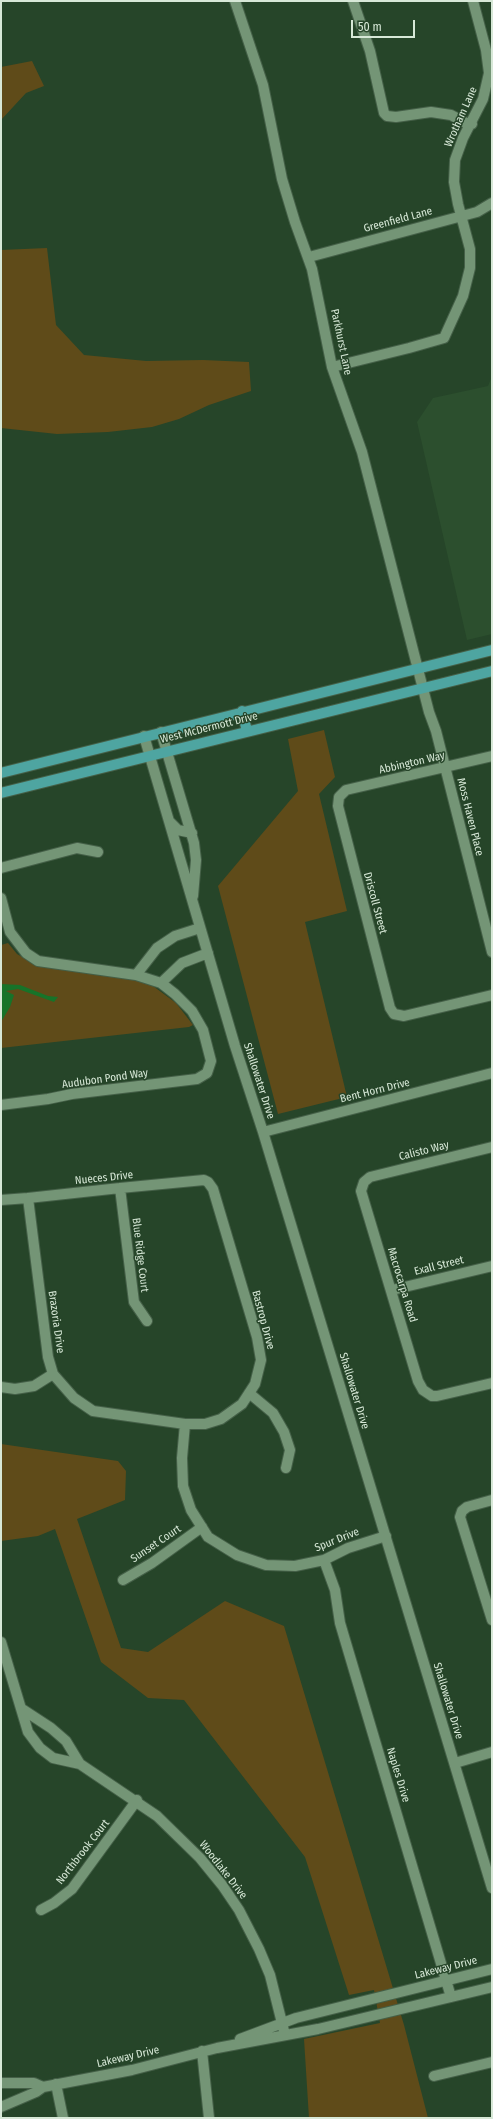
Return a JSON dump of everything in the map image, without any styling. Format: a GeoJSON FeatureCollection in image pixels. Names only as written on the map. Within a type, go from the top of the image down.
{"type":"FeatureCollection","features":[{"type":"Feature","properties":{"kind":"main road","name":"West McDermott Drive"},"geometry":{"type":"LineString","coordinates":[[1,773],[242,711],[492,650]]}},
{"type":"Feature","properties":{"kind":"main road","name":"West McDermott Drive"},"geometry":{"type":"LineString","coordinates":[[1,793],[166,750],[492,671]]}},
{"type":"Feature","properties":{"kind":"main road"},"geometry":{"type":"LineString","coordinates":[[242,711],[247,731]]}},
{"type":"Feature","properties":{"kind":"street","name":"Parkhurst Lane"},"geometry":{"type":"LineString","coordinates":[[235,1],[263,85],[282,179],[308,258],[322,310],[332,366],[362,452],[423,688]]}},
{"type":"Feature","properties":{"kind":"street"},"geometry":{"type":"LineString","coordinates":[[353,1],[370,51],[384,113],[387,116],[396,117],[431,112],[451,115],[466,123],[472,124]]}},
{"type":"Feature","properties":{"kind":"street","name":"Wrotham Lane"},"geometry":{"type":"LineString","coordinates":[[332,366],[409,348],[444,338],[463,296],[470,268],[470,249],[454,182],[455,160],[463,138],[472,124],[483,99],[491,73],[473,1]]}},
{"type":"Feature","properties":{"kind":"street","name":"Greenfield Lane"},"geometry":{"type":"LineString","coordinates":[[308,258],[477,212],[492,203]]}},
{"type":"Feature","properties":{"kind":"street","name":"Moss Haven Place"},"geometry":{"type":"LineString","coordinates":[[423,688],[445,767],[492,952]]}},
{"type":"Feature","properties":{"kind":"street","name":"Shallowater Drive"},"geometry":{"type":"LineString","coordinates":[[161,732],[192,833],[196,860],[192,902]]}},
{"type":"Feature","properties":{"kind":"street","name":"Shallowater Drive"},"geometry":{"type":"LineString","coordinates":[[144,736],[235,1046],[263,1132],[492,1888]]}},
{"type":"Feature","properties":{"kind":"street","name":"Abbington Way"},"geometry":{"type":"LineString","coordinates":[[339,797],[346,790],[492,756]]}},
{"type":"Feature","properties":{"kind":"street","name":"Driscoll Street"},"geometry":{"type":"LineString","coordinates":[[339,797],[338,806],[390,1008],[394,1014],[404,1016],[492,995]]}},
{"type":"Feature","properties":{"kind":"street"},"geometry":{"type":"LineString","coordinates":[[168,820],[178,830],[192,833]]}},
{"type":"Feature","properties":{"kind":"street"},"geometry":{"type":"LineString","coordinates":[[1,868],[77,848],[98,852]]}},
{"type":"Feature","properties":{"kind":"street"},"geometry":{"type":"LineString","coordinates":[[1,898],[10,932],[26,953],[38,962],[136,975],[161,983],[182,963],[208,953]]}},
{"type":"Feature","properties":{"kind":"street"},"geometry":{"type":"LineString","coordinates":[[136,975],[157,948],[175,936],[200,928]]}},
{"type":"Feature","properties":{"kind":"street","name":"Audubon Pond Way"},"geometry":{"type":"LineString","coordinates":[[1,1105],[203,1077],[208,1070],[211,1061],[203,1030],[185,1002],[161,983]]}},
{"type":"Feature","properties":{"kind":"street","name":"Bent Horn Drive"},"geometry":{"type":"LineString","coordinates":[[263,1132],[492,1073]]}},
{"type":"Feature","properties":{"kind":"street","name":"Calisto Way"},"geometry":{"type":"LineString","coordinates":[[364,1182],[370,1177],[380,1174],[492,1147]]}},
{"type":"Feature","properties":{"kind":"street","name":"Nueces Drive"},"geometry":{"type":"LineString","coordinates":[[1,1200],[204,1180],[208,1182]]}},
{"type":"Feature","properties":{"kind":"street","name":"Bastrop Drive"},"geometry":{"type":"LineString","coordinates":[[185,1424],[205,1424],[221,1419],[242,1404],[255,1384],[261,1360],[257,1337],[213,1189],[208,1182]]}},
{"type":"Feature","properties":{"kind":"street","name":"Macrocarpa Road"},"geometry":{"type":"LineString","coordinates":[[364,1182],[361,1191],[363,1200],[392,1290],[418,1381],[427,1393],[437,1396],[492,1383]]}},
{"type":"Feature","properties":{"kind":"street","name":"Blue Ridge Court"},"geometry":{"type":"LineString","coordinates":[[120,1188],[134,1302],[147,1321]]}},
{"type":"Feature","properties":{"kind":"street","name":"Brazoria Drive"},"geometry":{"type":"LineString","coordinates":[[28,1198],[48,1357],[53,1374],[74,1398],[93,1411],[185,1424]]}},
{"type":"Feature","properties":{"kind":"street","name":"Exall Street"},"geometry":{"type":"LineString","coordinates":[[392,1290],[492,1266]]}},
{"type":"Feature","properties":{"kind":"street"},"geometry":{"type":"LineString","coordinates":[[1,1387],[15,1389],[34,1386],[53,1374]]}},
{"type":"Feature","properties":{"kind":"street"},"geometry":{"type":"LineString","coordinates":[[249,1392],[273,1413],[284,1432],[290,1450],[286,1468]]}},
{"type":"Feature","properties":{"kind":"street","name":"Spur Drive"},"geometry":{"type":"LineString","coordinates":[[185,1424],[182,1458],[183,1486],[191,1510],[208,1536],[237,1555],[266,1565],[295,1566],[324,1560],[348,1548],[386,1536]]}},
{"type":"Feature","properties":{"kind":"street"},"geometry":{"type":"LineString","coordinates":[[492,1500],[470,1506],[462,1511],[460,1517],[492,1620]]}},
{"type":"Feature","properties":{"kind":"street","name":"Sunset Court"},"geometry":{"type":"LineString","coordinates":[[123,1580],[152,1563],[202,1527]]}},
{"type":"Feature","properties":{"kind":"street","name":"Naples Drive"},"geometry":{"type":"LineString","coordinates":[[324,1560],[335,1590],[342,1631],[451,1997]]}},
{"type":"Feature","properties":{"kind":"street","name":"Woodlake Drive"},"geometry":{"type":"LineString","coordinates":[[1,1642],[28,1732],[40,1748],[53,1758],[80,1764],[137,1800],[157,1816],[196,1853],[222,1885],[239,1910],[259,1949],[270,1975],[286,2035]]}},
{"type":"Feature","properties":{"kind":"street","name":"Woodlake Drive"},"geometry":{"type":"LineString","coordinates":[[22,1709],[51,1728],[66,1741],[80,1764]]}},
{"type":"Feature","properties":{"kind":"street"},"geometry":{"type":"LineString","coordinates":[[454,1763],[492,1752]]}},
{"type":"Feature","properties":{"kind":"street","name":"Northbrook Court"},"geometry":{"type":"LineString","coordinates":[[41,1910],[54,1903],[72,1889],[137,1800]]}},
{"type":"Feature","properties":{"kind":"street","name":"Lakeway Drive"},"geometry":{"type":"LineString","coordinates":[[217,2048],[283,2022],[492,1969]]}},
{"type":"Feature","properties":{"kind":"street","name":"Lakeway Drive"},"geometry":{"type":"LineString","coordinates":[[1,2107],[36,2092],[43,2087],[132,2070],[202,2051],[286,2035],[387,2013],[492,1987]]}},
{"type":"Feature","properties":{"kind":"street"},"geometry":{"type":"LineString","coordinates":[[384,1997],[387,2013]]}},
{"type":"Feature","properties":{"kind":"street"},"geometry":{"type":"LineString","coordinates":[[202,2051],[209,2118]]}},
{"type":"Feature","properties":{"kind":"street"},"geometry":{"type":"LineString","coordinates":[[434,2076],[492,2062]]}},
{"type":"Feature","properties":{"kind":"street","name":"Lakeway Drive"},"geometry":{"type":"LineString","coordinates":[[1,2083],[34,2083],[43,2087]]}},
{"type":"Feature","properties":{"kind":"street"},"geometry":{"type":"LineString","coordinates":[[56,2084],[63,2118]]}},
{"type":"Feature","properties":{"kind":"shaded area"},"geometry":{"type":"Polygon","coordinates":[[[32,61],[44,86],[26,93],[1,120],[1,67],[32,61]]]}},
{"type":"Feature","properties":{"kind":"shaded area"},"geometry":{"type":"Polygon","coordinates":[[[47,248],[56,325],[84,355],[146,361],[203,360],[249,362],[251,391],[209,405],[179,419],[152,427],[108,432],[57,434],[1,428],[1,250],[47,248]]]}},
{"type":"Feature","properties":{"kind":"shaded area"},"geometry":{"type":"Polygon","coordinates":[[[492,376],[492,634],[467,640],[417,422],[433,398],[488,386],[492,376]]]}},
{"type":"Feature","properties":{"kind":"shaded area"},"geometry":{"type":"Polygon","coordinates":[[[324,730],[335,777],[319,794],[347,911],[305,922],[347,1097],[278,1114],[218,886],[298,791],[288,739],[324,730]]]}},
{"type":"Feature","properties":{"kind":"shaded area"},"geometry":{"type":"Polygon","coordinates":[[[8,943],[17,954],[36,965],[134,979],[153,986],[176,1003],[193,1025],[189,1027],[1,1048],[1,945],[8,943]]]}},
{"type":"Feature","properties":{"kind":"shaded area"},"geometry":{"type":"Polygon","coordinates":[[[1,984],[20,985],[48,996],[58,997],[54,1002],[18,989],[6,991],[14,995],[10,1007],[1,1022],[1,984]]]}},
{"type":"Feature","properties":{"kind":"shaded area"},"geometry":{"type":"Polygon","coordinates":[[[1,1444],[118,1461],[126,1471],[125,1500],[77,1519],[121,1648],[148,1652],[225,1601],[284,1626],[404,2025],[428,2118],[309,2118],[304,2039],[380,2023],[374,1990],[349,1995],[305,1857],[184,1700],[148,1698],[101,1662],[55,1529],[38,1536],[1,1541],[1,1444]]]}}]}
